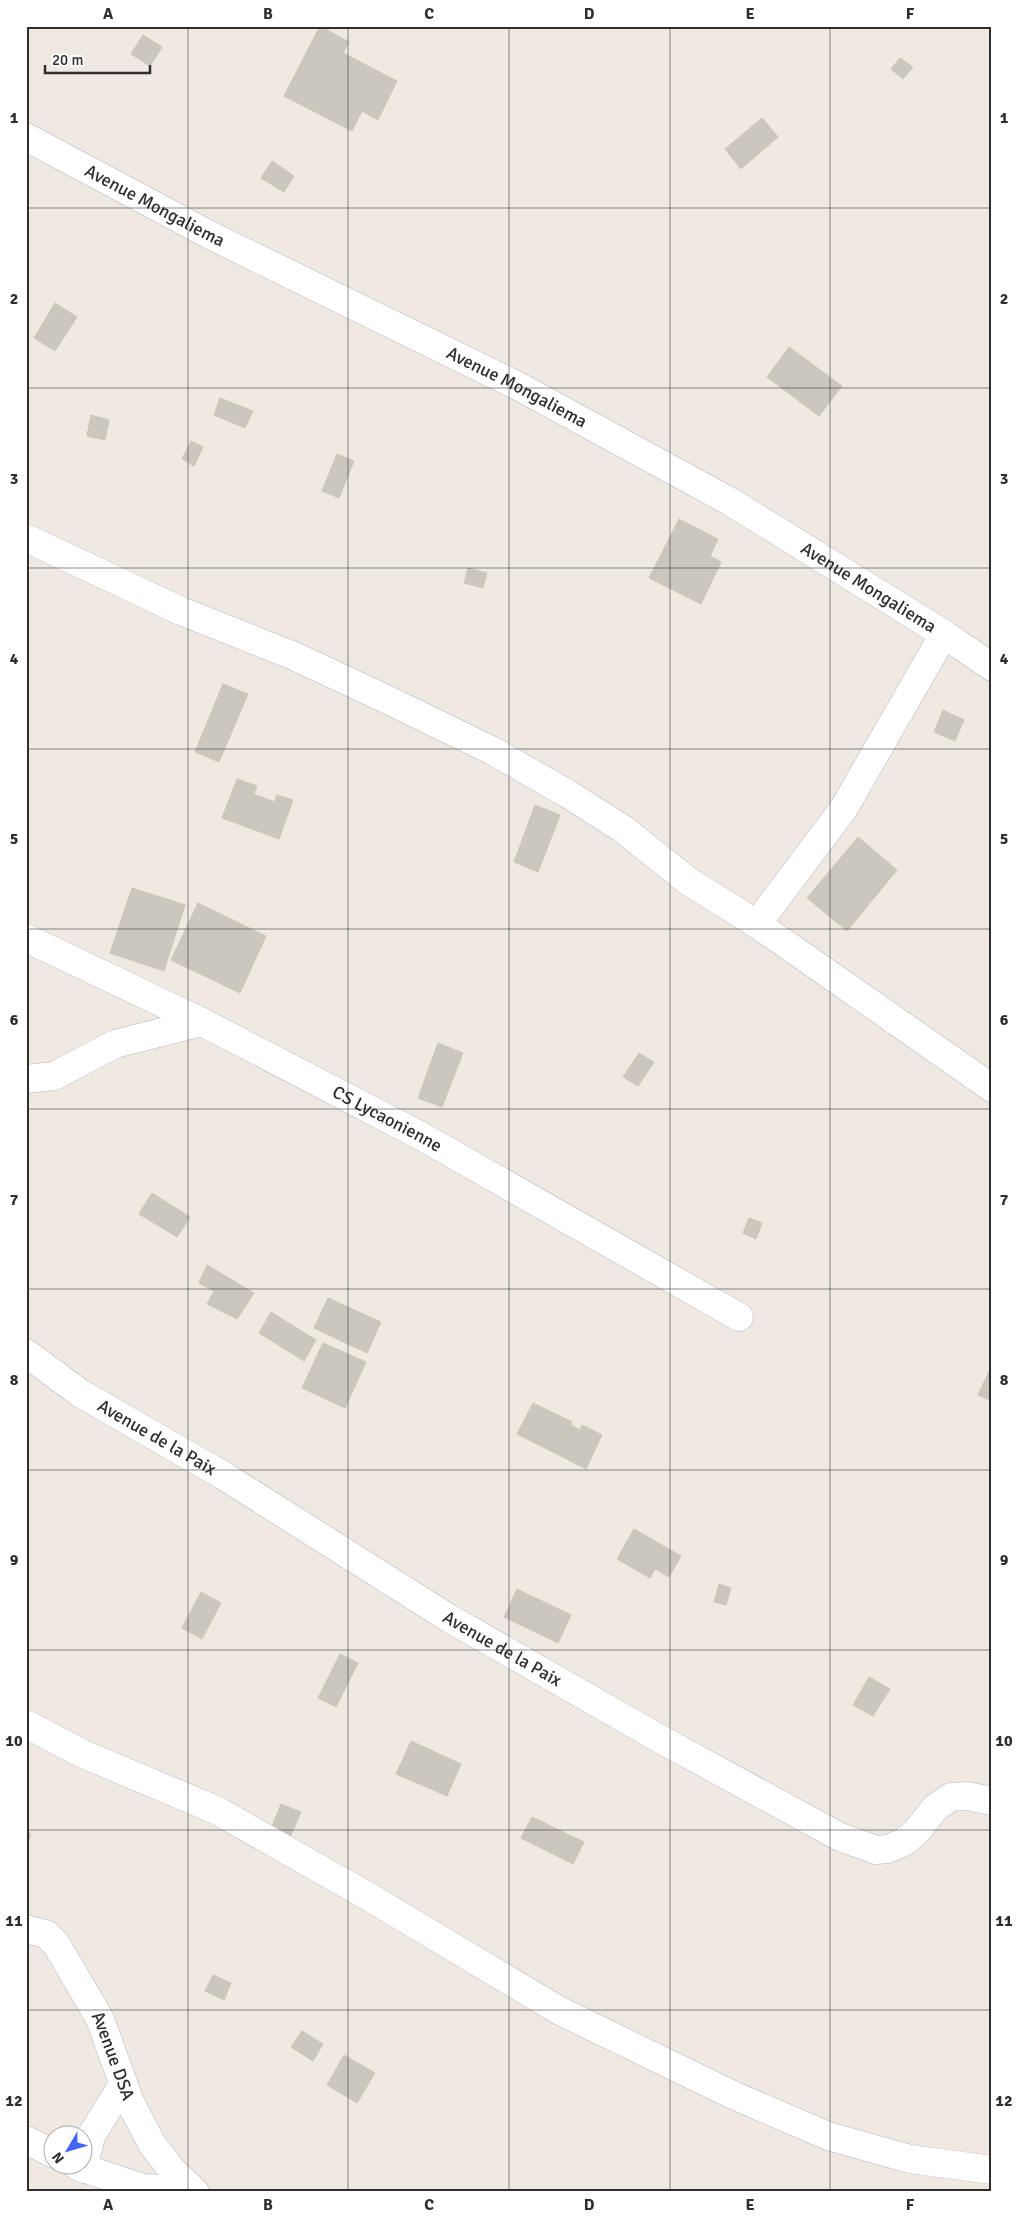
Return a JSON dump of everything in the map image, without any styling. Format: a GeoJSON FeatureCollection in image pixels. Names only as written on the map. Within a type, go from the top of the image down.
{"type":"FeatureCollection","features":[{"type":"Feature","properties":{"kind":"street","name":"Avenue Mongaliema"},"geometry":{"type":"LineString","coordinates":[[26,137],[208,234],[518,386],[731,502],[944,634],[992,667]]}},
{"type":"Feature","properties":{"kind":"street"},"geometry":{"type":"LineString","coordinates":[[26,538],[181,611],[294,656],[493,751],[568,794],[623,829],[688,881],[757,924],[992,1088]]}},
{"type":"Feature","properties":{"kind":"street"},"geometry":{"type":"LineString","coordinates":[[757,924],[844,808],[944,634]]}},
{"type":"Feature","properties":{"kind":"street","name":"CS Lycaonienne"},"geometry":{"type":"LineString","coordinates":[[26,938],[202,1022],[421,1136],[739,1318]]}},
{"type":"Feature","properties":{"kind":"street"},"geometry":{"type":"LineString","coordinates":[[26,1079],[54,1076],[115,1044],[202,1022]]}},
{"type":"Feature","properties":{"kind":"street","name":"Avenue de la Paix"},"geometry":{"type":"LineString","coordinates":[[26,1353],[80,1393],[224,1476],[447,1617],[662,1740],[840,1837],[876,1850],[888,1849],[904,1842],[917,1831],[935,1808],[951,1797],[968,1796],[992,1802]]}},
{"type":"Feature","properties":{"kind":"street"},"geometry":{"type":"LineString","coordinates":[[26,1724],[83,1754],[216,1810],[372,1899],[560,2011],[732,2095],[828,2136],[910,2159],[992,2170]]}},
{"type":"Feature","properties":{"kind":"street","name":"Avenue DSA"},"geometry":{"type":"LineString","coordinates":[[26,1929],[46,1934],[60,1950],[100,2019],[130,2102],[152,2144],[172,2170],[193,2191]]}},
{"type":"Feature","properties":{"kind":"street"},"geometry":{"type":"LineString","coordinates":[[92,2134],[123,2084]]}},
{"type":"Feature","properties":{"kind":"street"},"geometry":{"type":"LineString","coordinates":[[26,2140],[42,2149]]}},
{"type":"Feature","properties":{"kind":"street"},"geometry":{"type":"LineString","coordinates":[[92,2171],[143,2188],[193,2191]]}},
{"type":"Feature","properties":{"kind":"building"},"geometry":{"type":"Polygon","coordinates":[[[320,26],[349,42],[343,53],[397,81],[378,120],[362,111],[352,131],[284,96],[320,26]]]}},
{"type":"Feature","properties":{"kind":"building"},"geometry":{"type":"Polygon","coordinates":[[[143,35],[162,47],[150,66],[131,54],[143,35]]]}},
{"type":"Feature","properties":{"kind":"building"},"geometry":{"type":"Polygon","coordinates":[[[900,58],[913,67],[903,79],[891,69],[900,58]]]}},
{"type":"Feature","properties":{"kind":"building"},"geometry":{"type":"Polygon","coordinates":[[[762,118],[778,137],[741,169],[725,149],[762,118]]]}},
{"type":"Feature","properties":{"kind":"building"},"geometry":{"type":"Polygon","coordinates":[[[272,161],[294,176],[284,192],[261,178],[272,161]]]}},
{"type":"Feature","properties":{"kind":"building"},"geometry":{"type":"Polygon","coordinates":[[[55,303],[77,317],[55,351],[34,338],[55,303]]]}},
{"type":"Feature","properties":{"kind":"building"},"geometry":{"type":"Polygon","coordinates":[[[789,347],[842,386],[819,416],[767,377],[789,347]]]}},
{"type":"Feature","properties":{"kind":"building"},"geometry":{"type":"Polygon","coordinates":[[[220,398],[253,411],[245,428],[214,415],[220,398]]]}},
{"type":"Feature","properties":{"kind":"building"},"geometry":{"type":"Polygon","coordinates":[[[91,415],[109,420],[105,440],[87,436],[91,415]]]}},
{"type":"Feature","properties":{"kind":"building"},"geometry":{"type":"Polygon","coordinates":[[[191,441],[203,447],[194,466],[182,459],[191,441]]]}},
{"type":"Feature","properties":{"kind":"building"},"geometry":{"type":"Polygon","coordinates":[[[337,454],[354,461],[339,498],[322,491],[337,454]]]}},
{"type":"Feature","properties":{"kind":"building"},"geometry":{"type":"Polygon","coordinates":[[[679,519],[718,539],[710,556],[721,562],[701,604],[649,578],[679,519]]]}},
{"type":"Feature","properties":{"kind":"building"},"geometry":{"type":"Polygon","coordinates":[[[468,568],[487,573],[483,588],[464,583],[468,568]]]}},
{"type":"Feature","properties":{"kind":"building"},"geometry":{"type":"Polygon","coordinates":[[[223,684],[248,694],[219,762],[195,752],[223,684]]]}},
{"type":"Feature","properties":{"kind":"building"},"geometry":{"type":"Polygon","coordinates":[[[943,710],[964,720],[955,741],[934,732],[943,710]]]}},
{"type":"Feature","properties":{"kind":"building"},"geometry":{"type":"Polygon","coordinates":[[[237,779],[257,786],[254,794],[274,802],[277,795],[293,800],[279,839],[222,818],[237,779]]]}},
{"type":"Feature","properties":{"kind":"building"},"geometry":{"type":"Polygon","coordinates":[[[535,805],[560,815],[538,872],[514,862],[535,805]]]}},
{"type":"Feature","properties":{"kind":"building"},"geometry":{"type":"Polygon","coordinates":[[[858,837],[897,870],[847,931],[807,898],[858,837]]]}},
{"type":"Feature","properties":{"kind":"building"},"geometry":{"type":"Polygon","coordinates":[[[132,888],[185,905],[164,971],[110,953],[132,888]]]}},
{"type":"Feature","properties":{"kind":"building"},"geometry":{"type":"Polygon","coordinates":[[[198,903],[266,936],[240,993],[171,960],[198,903]]]}},
{"type":"Feature","properties":{"kind":"building"},"geometry":{"type":"Polygon","coordinates":[[[438,1043],[463,1053],[442,1107],[418,1098],[438,1043]]]}},
{"type":"Feature","properties":{"kind":"building"},"geometry":{"type":"Polygon","coordinates":[[[639,1053],[654,1062],[638,1086],[623,1077],[639,1053]]]}},
{"type":"Feature","properties":{"kind":"building"},"geometry":{"type":"Polygon","coordinates":[[[152,1193],[190,1217],[177,1237],[139,1214],[152,1193]]]}},
{"type":"Feature","properties":{"kind":"building"},"geometry":{"type":"Polygon","coordinates":[[[749,1218],[762,1223],[756,1239],[743,1233],[749,1218]]]}},
{"type":"Feature","properties":{"kind":"building"},"geometry":{"type":"Polygon","coordinates":[[[207,1265],[254,1293],[237,1319],[207,1304],[214,1291],[199,1283],[207,1265]]]}},
{"type":"Feature","properties":{"kind":"building"},"geometry":{"type":"Polygon","coordinates":[[[328,1298],[381,1322],[367,1353],[314,1328],[328,1298]]]}},
{"type":"Feature","properties":{"kind":"building"},"geometry":{"type":"Polygon","coordinates":[[[271,1312],[316,1340],[304,1361],[259,1333],[271,1312]]]}},
{"type":"Feature","properties":{"kind":"building"},"geometry":{"type":"Polygon","coordinates":[[[323,1343],[366,1362],[345,1408],[302,1388],[323,1343]]]}},
{"type":"Feature","properties":{"kind":"building"},"geometry":{"type":"Polygon","coordinates":[[[992,1365],[992,1401],[978,1395],[992,1365]]]}},
{"type":"Feature","properties":{"kind":"building"},"geometry":{"type":"Polygon","coordinates":[[[533,1403],[572,1422],[557,1454],[517,1434],[533,1403]]]}},
{"type":"Feature","properties":{"kind":"building"},"geometry":{"type":"Polygon","coordinates":[[[571,1425],[580,1430],[582,1425],[602,1435],[586,1469],[557,1454],[571,1425]]]}},
{"type":"Feature","properties":{"kind":"building"},"geometry":{"type":"Polygon","coordinates":[[[634,1529],[681,1556],[669,1577],[655,1569],[650,1578],[617,1559],[634,1529]]]}},
{"type":"Feature","properties":{"kind":"building"},"geometry":{"type":"Polygon","coordinates":[[[719,1584],[731,1588],[726,1605],[714,1602],[719,1584]]]}},
{"type":"Feature","properties":{"kind":"building"},"geometry":{"type":"Polygon","coordinates":[[[517,1589],[571,1615],[558,1643],[504,1617],[517,1589]]]}},
{"type":"Feature","properties":{"kind":"building"},"geometry":{"type":"Polygon","coordinates":[[[201,1592],[221,1603],[202,1639],[182,1628],[201,1592]]]}},
{"type":"Feature","properties":{"kind":"building"},"geometry":{"type":"Polygon","coordinates":[[[340,1654],[358,1663],[336,1707],[318,1698],[340,1654]]]}},
{"type":"Feature","properties":{"kind":"building"},"geometry":{"type":"Polygon","coordinates":[[[869,1677],[890,1689],[873,1716],[853,1705],[869,1677]]]}},
{"type":"Feature","properties":{"kind":"building"},"geometry":{"type":"Polygon","coordinates":[[[411,1741],[461,1764],[447,1796],[396,1774],[411,1741]]]}},
{"type":"Feature","properties":{"kind":"building"},"geometry":{"type":"Polygon","coordinates":[[[281,1804],[301,1812],[290,1837],[271,1829],[281,1804]]]}},
{"type":"Feature","properties":{"kind":"building"},"geometry":{"type":"Polygon","coordinates":[[[532,1817],[584,1842],[573,1864],[521,1838],[532,1817]]]}},
{"type":"Feature","properties":{"kind":"building"},"geometry":{"type":"Polygon","coordinates":[[[26,1832],[31,1834],[26,1847],[26,1832]]]}},
{"type":"Feature","properties":{"kind":"building"},"geometry":{"type":"Polygon","coordinates":[[[213,1975],[231,1983],[224,2000],[205,1991],[213,1975]]]}},
{"type":"Feature","properties":{"kind":"building"},"geometry":{"type":"Polygon","coordinates":[[[302,2031],[323,2044],[313,2061],[291,2047],[302,2031]]]}},
{"type":"Feature","properties":{"kind":"building"},"geometry":{"type":"Polygon","coordinates":[[[344,2055],[375,2073],[357,2103],[327,2085],[344,2055]]]}}]}
